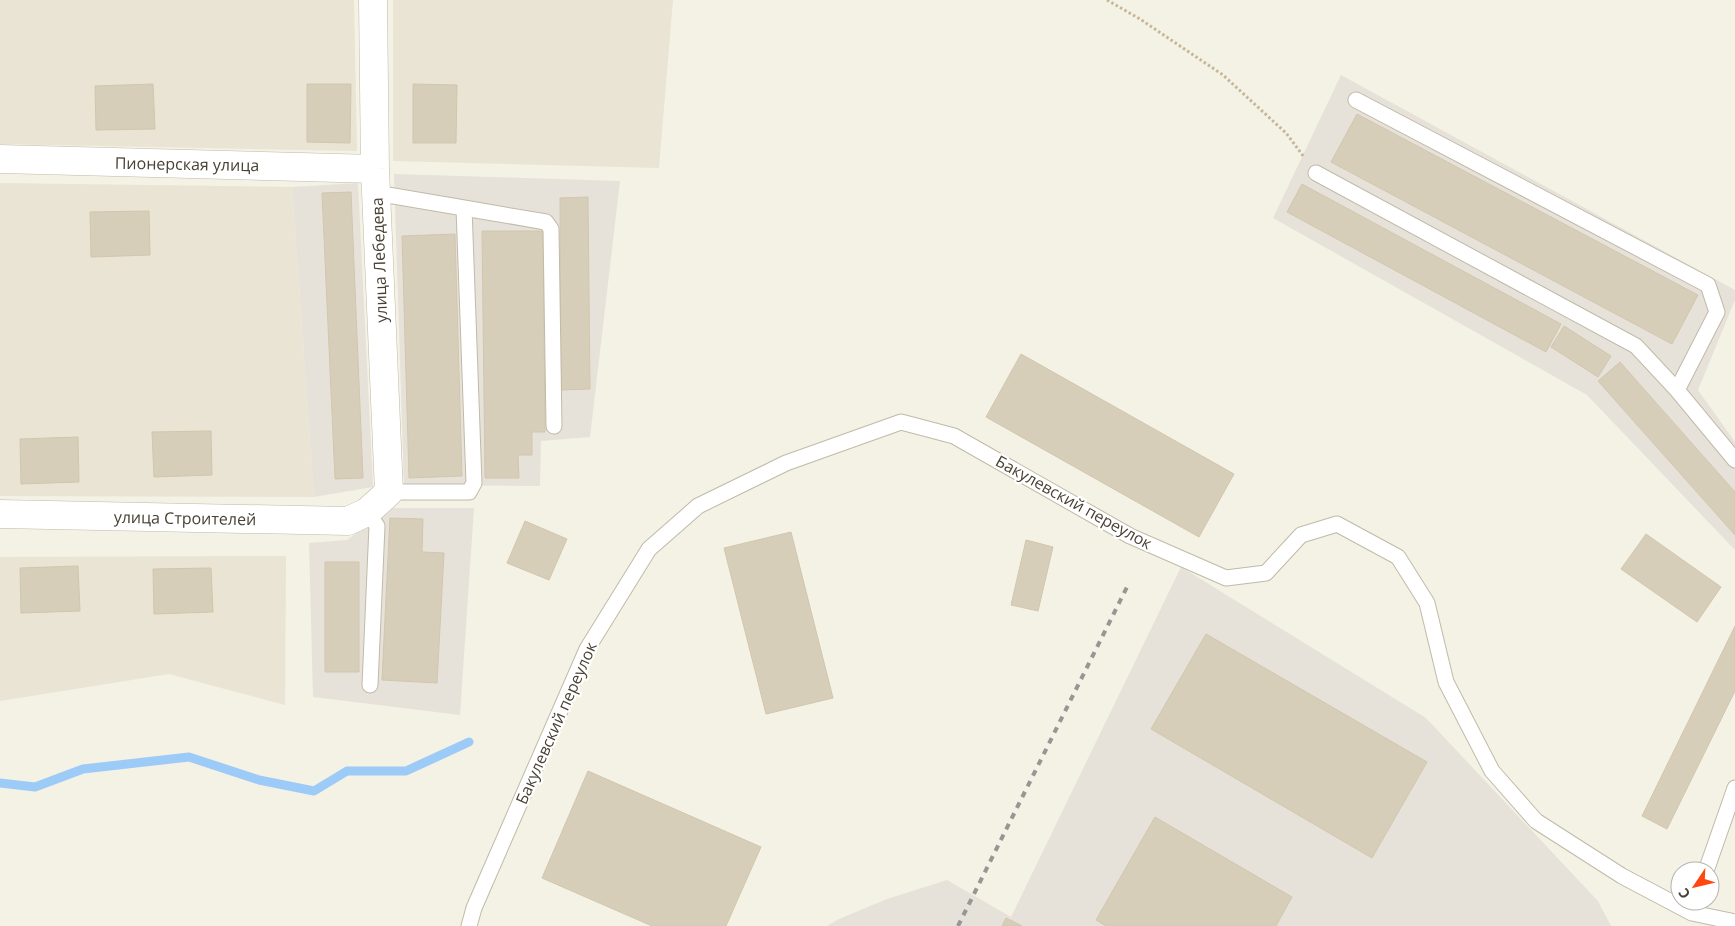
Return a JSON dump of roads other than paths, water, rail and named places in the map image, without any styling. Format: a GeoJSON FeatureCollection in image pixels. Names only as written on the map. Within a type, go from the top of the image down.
{"type":"FeatureCollection","features":[{"type":"Feature","properties":{"kind":"street","name":"улица Лебедева"},"geometry":{"type":"LineString","coordinates":[[373,0],[375,181],[388,492]]}},
{"type":"Feature","properties":{"kind":"street","name":"Пионерская улица"},"geometry":{"type":"LineString","coordinates":[[0,159],[375,181]]}},
{"type":"Feature","properties":{"kind":"street"},"geometry":{"type":"LineString","coordinates":[[368,512],[388,492]]}},
{"type":"Feature","properties":{"kind":"street","name":"улица Строителей"},"geometry":{"type":"LineString","coordinates":[[0,514],[348,521],[368,512]]}},
{"type":"Feature","properties":{"kind":"lane"},"geometry":{"type":"LineString","coordinates":[[1356,100],[1708,285],[1717,312],[1677,390]]}},
{"type":"Feature","properties":{"kind":"lane"},"geometry":{"type":"LineString","coordinates":[[1316,173],[1636,346],[1677,390],[1735,460]]}},
{"type":"Feature","properties":{"kind":"lane"},"geometry":{"type":"LineString","coordinates":[[375,181],[464,208],[546,222],[552,229],[554,426]]}},
{"type":"Feature","properties":{"kind":"lane"},"geometry":{"type":"LineString","coordinates":[[388,492],[469,492],[474,483],[464,208]]}},
{"type":"Feature","properties":{"kind":"lane","name":"Бакулевский переулок"},"geometry":{"type":"LineString","coordinates":[[468,926],[474,908],[587,649],[649,549],[698,506],[786,463],[901,422],[954,436],[1130,536],[1226,578],[1266,573],[1301,535],[1337,524],[1398,557],[1427,604],[1446,682],[1492,771],[1536,821],[1622,876],[1670,897]]}},
{"type":"Feature","properties":{"kind":"lane"},"geometry":{"type":"LineString","coordinates":[[368,512],[377,526],[370,685]]}},
{"type":"Feature","properties":{"kind":"lane"},"geometry":{"type":"LineString","coordinates":[[1709,861],[1735,788]]}},
{"type":"Feature","properties":{"kind":"lane","name":"Бакулевский переулок"},"geometry":{"type":"LineString","coordinates":[[1705,911],[1735,922]]}},
{"type":"Feature","properties":{"kind":"waterway"},"geometry":{"type":"LineString","coordinates":[[0,783],[35,787],[83,769],[189,757],[259,780],[314,791],[347,771],[406,771],[469,742]]}},
{"type":"Feature","properties":{"kind":"railway"},"geometry":{"type":"LineString","coordinates":[[958,926],[1129,583]]}}]}
